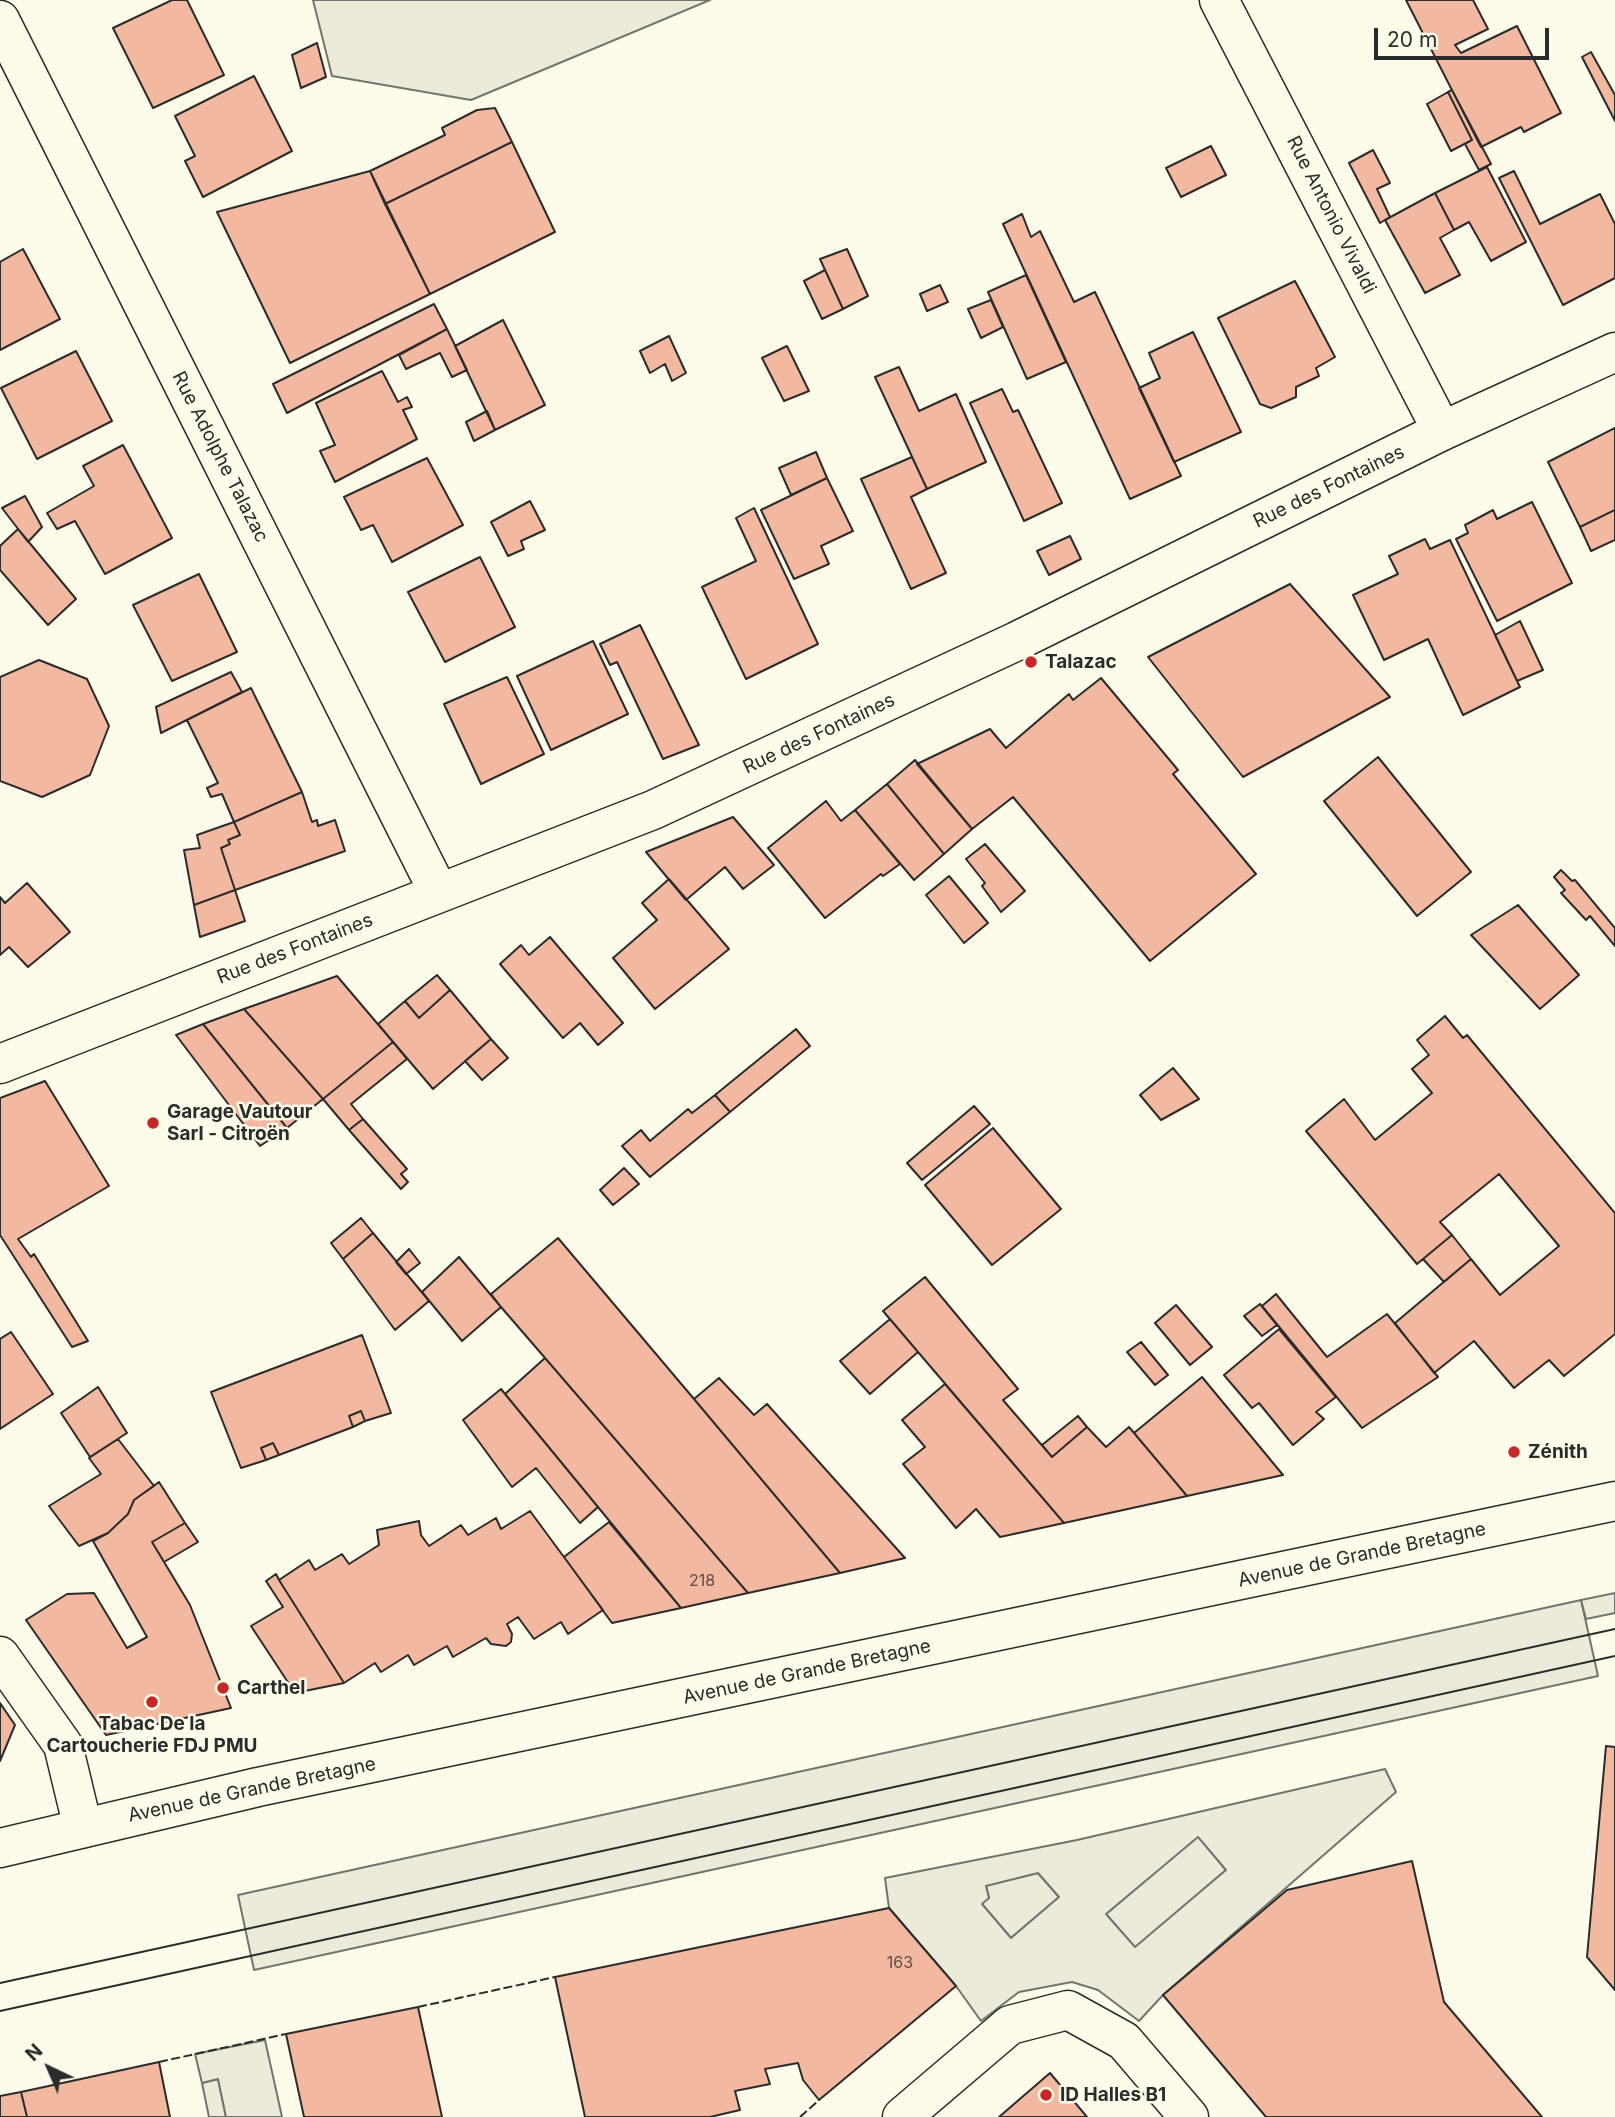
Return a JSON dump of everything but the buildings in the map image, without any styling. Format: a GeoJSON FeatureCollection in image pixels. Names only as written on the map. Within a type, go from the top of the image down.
{"type":"FeatureCollection","features":[{"type":"Feature","properties":{"kind":"street","name":"Rue Antonio Vivaldi"},"geometry":{"type":"LineString","coordinates":[[1219,0],[1442,431]]}},
{"type":"Feature","properties":{"kind":"street","name":"Rue Adolphe Talazac"},"geometry":{"type":"LineString","coordinates":[[0,20],[439,893]]}},
{"type":"Feature","properties":{"kind":"street","name":"Rue des Fontaines"},"geometry":{"type":"LineString","coordinates":[[0,1064],[653,810],[1017,642],[1442,431],[1615,352]]}},
{"type":"Feature","properties":{"kind":"street","name":"Avenue de Grande Bretagne"},"geometry":{"type":"LineString","coordinates":[[0,1848],[258,1787],[1615,1501]]}},
{"type":"Feature","properties":{"kind":"street"},"geometry":{"type":"LineString","coordinates":[[0,1656],[63,1745],[83,1828]]}},
{"type":"Feature","properties":{"kind":"street"},"geometry":{"type":"LineString","coordinates":[[902,2117],[1010,2025],[1068,2010],[1124,2041],[1189,2117]]}},
{"type":"Feature","properties":{"kind":"shaded area"},"geometry":{"type":"Polygon","coordinates":[[[313,0],[710,0],[471,100],[332,76],[313,0]]]}},
{"type":"Feature","properties":{"kind":"shaded area"},"geometry":{"type":"Polygon","coordinates":[[[1615,1593],[1615,1613],[1586,1619],[1581,1600],[1615,1593]]]}},
{"type":"Feature","properties":{"kind":"shaded area"},"geometry":{"type":"Polygon","coordinates":[[[1581,1600],[1598,1676],[254,1970],[238,1895],[1581,1600]]]}},
{"type":"Feature","properties":{"kind":"shaded area"},"geometry":{"type":"Polygon","coordinates":[[[1385,1769],[1396,1792],[1163,1995],[1139,2021],[1098,1990],[1072,1982],[1019,1992],[981,2021],[956,1986],[889,1908],[885,1878],[1077,1840],[1385,1769]],[[1198,1837],[1106,1914],[1135,1947],[1226,1870],[1198,1837]],[[1038,1873],[986,1886],[989,1898],[982,1904],[1011,1938],[1059,1897],[1038,1873]]]}},
{"type":"Feature","properties":{"kind":"shaded area"},"geometry":{"type":"Polygon","coordinates":[[[1198,1836],[1226,1870],[1135,1948],[1106,1914],[1198,1836]]]}},
{"type":"Feature","properties":{"kind":"shaded area"},"geometry":{"type":"Polygon","coordinates":[[[1038,1873],[1059,1897],[1011,1938],[981,1903],[989,1898],[986,1885],[1038,1873]]]}},
{"type":"Feature","properties":{"kind":"shaded area"},"geometry":{"type":"Polygon","coordinates":[[[265,2040],[282,2117],[226,2117],[218,2079],[202,2083],[195,2054],[265,2040]]]}},
{"type":"Feature","properties":{"kind":"shaded area"},"geometry":{"type":"Polygon","coordinates":[[[218,2079],[226,2117],[209,2117],[202,2083],[218,2079]]]}},
{"type":"Feature","properties":{"kind":"tram line"},"geometry":{"type":"LineString","coordinates":[[0,1983],[1615,1629]]}},
{"type":"Feature","properties":{"kind":"tram line"},"geometry":{"type":"LineString","coordinates":[[0,2011],[1615,1656]]}},
{"type":"Feature","properties":{"kind":"fence"},"geometry":{"type":"LineString","coordinates":[[418,2007],[555,1977]]}},
{"type":"Feature","properties":{"kind":"fence"},"geometry":{"type":"LineString","coordinates":[[159,2062],[286,2034]]}},
{"type":"Feature","properties":{"kind":"fence"},"geometry":{"type":"LineString","coordinates":[[800,2117],[819,2100]]}},
{"type":"Feature","properties":{"kind":"place","name":"Talazac"},"geometry":{"type":"Point","coordinates":[1031,662]}},
{"type":"Feature","properties":{"kind":"place","name":"Garage Vautour Sarl - Citroën"},"geometry":{"type":"Point","coordinates":[153,1123]}},
{"type":"Feature","properties":{"kind":"place","name":"Zénith"},"geometry":{"type":"Point","coordinates":[1514,1452]}},
{"type":"Feature","properties":{"kind":"place","name":"Carthel"},"geometry":{"type":"Point","coordinates":[223,1688]}},
{"type":"Feature","properties":{"kind":"place","name":"Tabac De la Cartoucherie FDJ PMU"},"geometry":{"type":"Point","coordinates":[152,1702]}},
{"type":"Feature","properties":{"kind":"place","name":"ID Halles B1"},"geometry":{"type":"Point","coordinates":[1046,2095]}}]}
